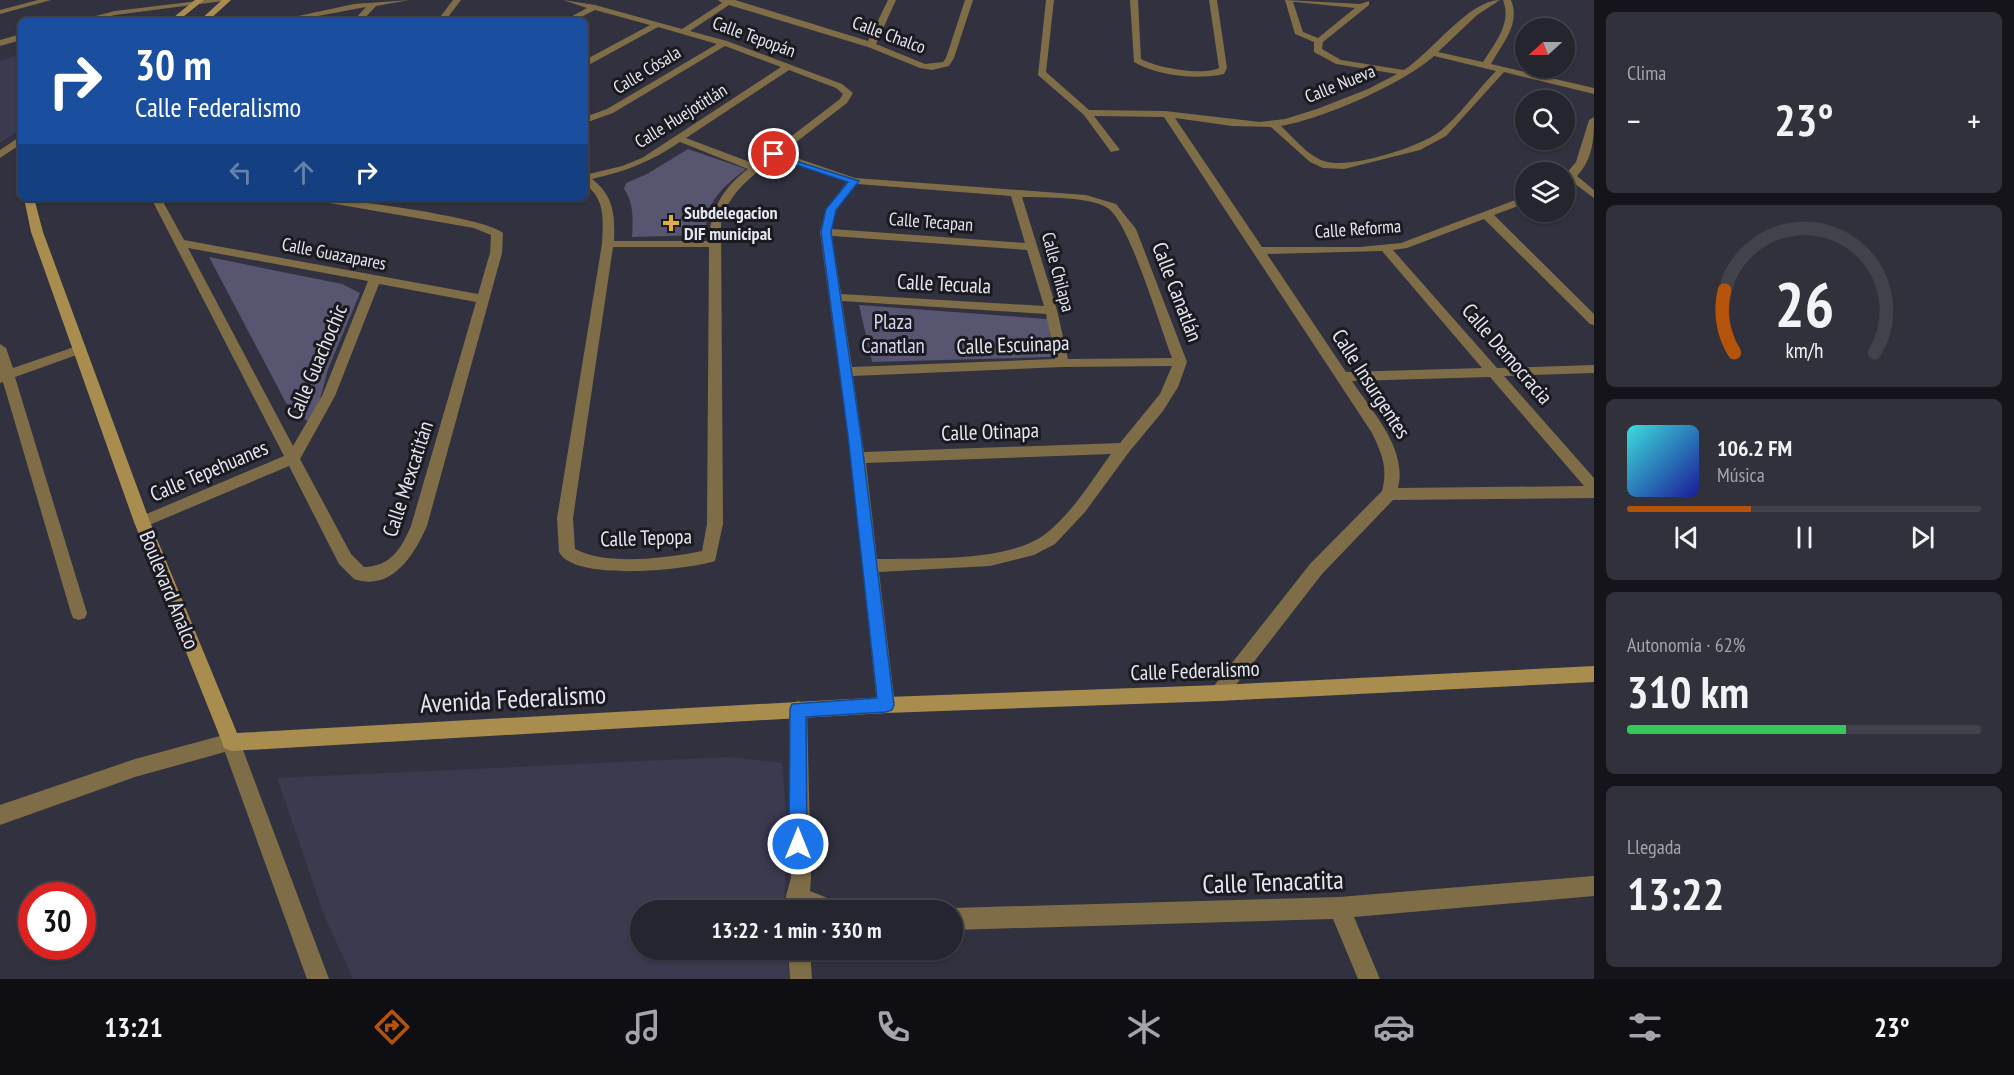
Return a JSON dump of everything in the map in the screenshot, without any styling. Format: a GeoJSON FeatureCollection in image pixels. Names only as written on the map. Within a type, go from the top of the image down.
{"type":"FeatureCollection","features":[{"type":"Feature","properties":{"kind":"street"},"geometry":{"type":"LineString","coordinates":[[94,18],[197,2],[227,0]]}},
{"type":"Feature","properties":{"kind":"street"},"geometry":{"type":"LineString","coordinates":[[206,18],[227,0]]}},
{"type":"Feature","properties":{"kind":"street"},"geometry":{"type":"LineString","coordinates":[[297,18],[374,3],[406,0]]}},
{"type":"Feature","properties":{"kind":"street"},"geometry":{"type":"LineString","coordinates":[[443,18],[457,0]]}},
{"type":"Feature","properties":{"kind":"street","name":"Calle Tepopán"},"geometry":{"type":"LineString","coordinates":[[567,0],[724,43],[844,89],[848,97],[844,101]]}},
{"type":"Feature","properties":{"kind":"street"},"geometry":{"type":"LineString","coordinates":[[871,45],[892,0]]}},
{"type":"Feature","properties":{"kind":"street","name":"Calle Chalco"},"geometry":{"type":"LineString","coordinates":[[728,1],[871,45],[923,66],[941,67],[950,58],[969,0]]}},
{"type":"Feature","properties":{"kind":"street"},"geometry":{"type":"LineString","coordinates":[[1050,0],[1041,73],[1088,113],[1115,150]]}},
{"type":"Feature","properties":{"kind":"street"},"geometry":{"type":"LineString","coordinates":[[1134,0],[1137,60],[1147,66],[1204,74],[1221,72],[1223,68],[1213,0]]}},
{"type":"Feature","properties":{"kind":"street"},"geometry":{"type":"LineString","coordinates":[[1289,0],[1299,34],[1319,41]]}},
{"type":"Feature","properties":{"kind":"street"},"geometry":{"type":"LineString","coordinates":[[1296,0],[1362,6]]}},
{"type":"Feature","properties":{"kind":"street"},"geometry":{"type":"LineString","coordinates":[[1369,0],[1319,41],[1317,50],[1331,59],[1405,73]]}},
{"type":"Feature","properties":{"kind":"street","name":"Calle Nueva"},"geometry":{"type":"LineString","coordinates":[[1088,113],[1168,115],[1274,125],[1364,94],[1405,73],[1432,53],[1466,19],[1496,0]]}},
{"type":"Feature","properties":{"kind":"street"},"geometry":{"type":"LineString","coordinates":[[1486,65],[1509,24],[1511,12],[1507,0]]}},
{"type":"Feature","properties":{"kind":"street"},"geometry":{"type":"LineString","coordinates":[[0,12],[42,1]]}},
{"type":"Feature","properties":{"kind":"street"},"geometry":{"type":"LineString","coordinates":[[685,31],[728,1]]}},
{"type":"Feature","properties":{"kind":"street"},"geometry":{"type":"LineString","coordinates":[[177,18],[197,2]]}},
{"type":"Feature","properties":{"kind":"street"},"geometry":{"type":"LineString","coordinates":[[360,18],[374,3]]}},
{"type":"Feature","properties":{"kind":"street"},"geometry":{"type":"LineString","coordinates":[[573,18],[595,7]]}},
{"type":"Feature","properties":{"kind":"street"},"geometry":{"type":"LineString","coordinates":[[588,62],[658,24]]}},
{"type":"Feature","properties":{"kind":"street"},"geometry":{"type":"LineString","coordinates":[[0,43],[18,38]]}},
{"type":"Feature","properties":{"kind":"street","name":"Calle Cósala"},"geometry":{"type":"LineString","coordinates":[[588,119],[610,111],[724,43]]}},
{"type":"Feature","properties":{"kind":"street"},"geometry":{"type":"LineString","coordinates":[[1432,53],[1594,90]]}},
{"type":"Feature","properties":{"kind":"street","name":"Calle Huejotitlán"},"geometry":{"type":"LineString","coordinates":[[588,178],[626,168],[680,140],[788,67]]}},
{"type":"Feature","properties":{"kind":"street"},"geometry":{"type":"LineString","coordinates":[[1274,125],[1314,160],[1333,167],[1399,153],[1431,142],[1455,123],[1502,69]]}},
{"type":"Feature","properties":{"kind":"street","name":"Calle Tepopa"},"geometry":{"type":"LineString","coordinates":[[588,181],[597,187],[608,204],[608,244],[564,533],[567,552],[573,557],[597,562],[696,560],[708,556],[712,547],[715,524],[717,404],[715,223],[719,208],[727,194],[755,168],[844,101]]}},
{"type":"Feature","properties":{"kind":"street","name":"Calle Insurgentes"},"geometry":{"type":"LineString","coordinates":[[1168,115],[1341,376],[1391,457],[1394,476],[1389,494]]}},
{"type":"Feature","properties":{"kind":"street"},"geometry":{"type":"LineString","coordinates":[[1575,169],[1584,157],[1594,120]]}},
{"type":"Feature","properties":{"kind":"street"},"geometry":{"type":"LineString","coordinates":[[680,140],[755,168]]}},
{"type":"Feature","properties":{"kind":"street"},"geometry":{"type":"LineString","coordinates":[[0,155],[18,141]]}},
{"type":"Feature","properties":{"kind":"street","name":"Calle Canatlán"},"geometry":{"type":"LineString","coordinates":[[774,154],[854,181],[1086,198],[1112,206],[1130,230],[1180,362],[1177,380],[1167,398],[1124,447],[1065,526],[1047,542],[1024,553],[993,559],[870,566]]}},
{"type":"Feature","properties":{"kind":"street"},"geometry":{"type":"LineString","coordinates":[[854,181],[831,209],[826,232],[858,458],[886,705]]}},
{"type":"Feature","properties":{"kind":"street"},"geometry":{"type":"LineString","coordinates":[[1575,183],[1594,195]]}},
{"type":"Feature","properties":{"kind":"street","name":"Calle Chilapa"},"geometry":{"type":"LineString","coordinates":[[1016,193],[1051,310],[1062,363]]}},
{"type":"Feature","properties":{"kind":"street","name":"Boulevard Analco"},"geometry":{"type":"LineString","coordinates":[[30,201],[37,232],[142,522],[231,742],[318,979]]}},
{"type":"Feature","properties":{"kind":"street","name":"Calle Mexcatitán"},"geometry":{"type":"LineString","coordinates":[[158,201],[345,559],[360,574],[388,570],[400,561],[410,547],[419,526],[498,241],[497,233],[490,228],[335,201]]}},
{"type":"Feature","properties":{"kind":"street","name":"Calle Reforma"},"geometry":{"type":"LineString","coordinates":[[1257,251],[1386,249],[1421,241],[1515,203]]}},
{"type":"Feature","properties":{"kind":"street"},"geometry":{"type":"LineString","coordinates":[[1486,214],[1594,321]]}},
{"type":"Feature","properties":{"kind":"street","name":"Calle Tecapan"},"geometry":{"type":"LineString","coordinates":[[826,232],[1033,247]]}},
{"type":"Feature","properties":{"kind":"street","name":"Calle Guazapares"},"geometry":{"type":"LineString","coordinates":[[179,243],[374,281],[483,299]]}},
{"type":"Feature","properties":{"kind":"street"},"geometry":{"type":"LineString","coordinates":[[608,244],[715,244]]}},
{"type":"Feature","properties":{"kind":"street","name":"Calle Democracia"},"geometry":{"type":"LineString","coordinates":[[1386,249],[1496,372],[1594,490]]}},
{"type":"Feature","properties":{"kind":"street","name":"Calle Guachochic"},"geometry":{"type":"LineString","coordinates":[[293,458],[303,444],[325,400],[374,281]]}},
{"type":"Feature","properties":{"kind":"street","name":"Calle Tecuala"},"geometry":{"type":"LineString","coordinates":[[835,297],[1051,310]]}},
{"type":"Feature","properties":{"kind":"street"},"geometry":{"type":"LineString","coordinates":[[0,348],[4,377],[79,613]]}},
{"type":"Feature","properties":{"kind":"street"},"geometry":{"type":"LineString","coordinates":[[4,377],[80,349]]}},
{"type":"Feature","properties":{"kind":"street","name":"Calle Escuinapa"},"geometry":{"type":"LineString","coordinates":[[846,372],[1062,363],[1180,362]]}},
{"type":"Feature","properties":{"kind":"street"},"geometry":{"type":"LineString","coordinates":[[1341,376],[1594,369]]}},
{"type":"Feature","properties":{"kind":"street","name":"Calle Otinapa"},"geometry":{"type":"LineString","coordinates":[[858,458],[1124,447]]}},
{"type":"Feature","properties":{"kind":"street","name":"Calle Tepehuanes"},"geometry":{"type":"LineString","coordinates":[[142,522],[293,458]]}},
{"type":"Feature","properties":{"kind":"street"},"geometry":{"type":"LineString","coordinates":[[1219,693],[1316,569],[1389,494],[1484,495],[1594,490]]}},
{"type":"Feature","properties":{"kind":"street","name":"Calle Federalismo"},"geometry":{"type":"LineString","coordinates":[[798,709],[1219,693],[1594,674]]}},
{"type":"Feature","properties":{"kind":"street"},"geometry":{"type":"LineString","coordinates":[[797,900],[801,877],[798,844],[798,709]]}},
{"type":"Feature","properties":{"kind":"street","name":"Avenida Federalismo"},"geometry":{"type":"LineString","coordinates":[[231,742],[798,709]]}},
{"type":"Feature","properties":{"kind":"street"},"geometry":{"type":"LineString","coordinates":[[0,815],[135,768],[231,742]]}},
{"type":"Feature","properties":{"kind":"street","name":"Calle Tenacatita"},"geometry":{"type":"LineString","coordinates":[[963,919],[1339,908],[1594,886]]}},
{"type":"Feature","properties":{"kind":"street"},"geometry":{"type":"LineString","coordinates":[[1339,908],[1369,979]]}},
{"type":"Feature","properties":{"kind":"street"},"geometry":{"type":"LineString","coordinates":[[800,960],[801,979]]}},
{"type":"Feature","properties":{"kind":"shaded area"},"geometry":{"type":"Polygon","coordinates":[[[18,55],[18,131],[0,143],[0,61],[18,55]]]}},
{"type":"Feature","properties":{"kind":"shaded area"},"geometry":{"type":"Polygon","coordinates":[[[729,757],[782,763],[787,823],[784,900],[630,900],[630,960],[788,960],[789,979],[353,979],[324,915],[277,778],[729,757]]]}},
{"type":"Feature","properties":{"kind":"green space"},"geometry":{"type":"Polygon","coordinates":[[[688,149],[746,169],[723,189],[711,205],[706,224],[707,235],[632,237],[632,212],[630,200],[624,189],[626,183],[647,174],[688,149]]]}},
{"type":"Feature","properties":{"kind":"green space"},"geometry":{"type":"Polygon","coordinates":[[[209,257],[342,284],[360,293],[328,369],[313,426],[286,403],[209,257]]]}},
{"type":"Feature","properties":{"kind":"green space","name":"Plaza Canatlan"},"geometry":{"type":"Polygon","coordinates":[[[859,305],[1048,319],[1052,357],[872,362],[859,305]]]}},
{"type":"Feature","properties":{"kind":"place","name":"Subdelegacion DIF municipal"},"geometry":{"type":"Point","coordinates":[671,223]}},
{"type":"Feature","properties":{"kind":"route"},"geometry":{"type":"LineString","coordinates":[[774,154],[854,181],[831,209],[826,222],[826,232],[855,436],[886,705],[798,709],[798,844]]}}]}
